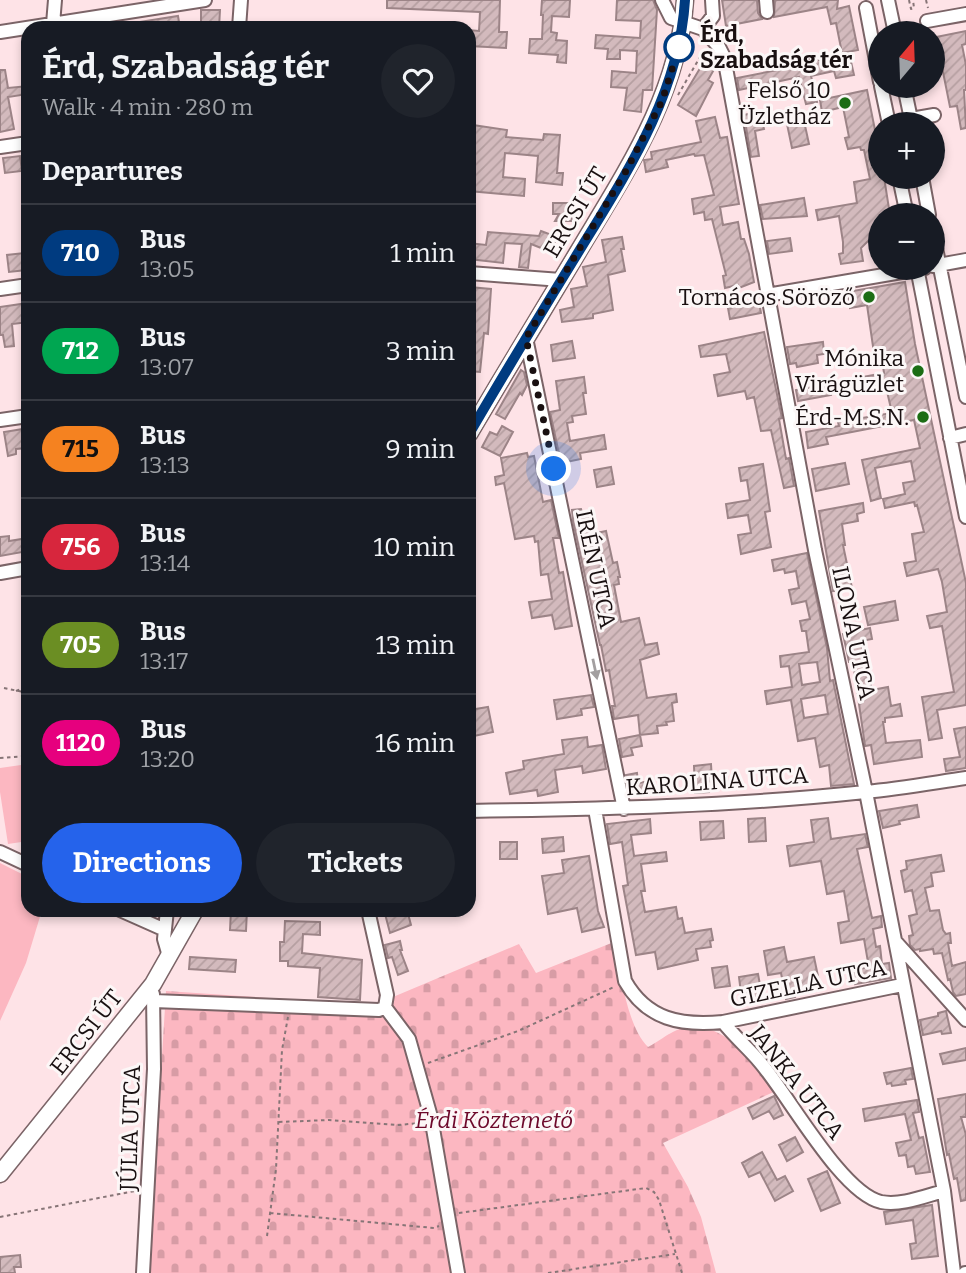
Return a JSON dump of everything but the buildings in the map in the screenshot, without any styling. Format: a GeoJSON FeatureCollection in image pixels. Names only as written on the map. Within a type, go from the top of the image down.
{"type":"FeatureCollection","features":[{"type":"Feature","properties":{"kind":"main road","name":"ERCSI ÚT"},"geometry":{"type":"LineString","coordinates":[[476,421],[626,171],[654,118],[677,59],[685,0]]}},
{"type":"Feature","properties":{"kind":"main road","name":"ERCSI ÚT"},"geometry":{"type":"LineString","coordinates":[[0,1174],[153,984],[191,917]]}},
{"type":"Feature","properties":{"kind":"street"},"geometry":{"type":"LineString","coordinates":[[53,21],[55,0]]}},
{"type":"Feature","properties":{"kind":"street"},"geometry":{"type":"LineString","coordinates":[[72,21],[205,0]]}},
{"type":"Feature","properties":{"kind":"street"},"geometry":{"type":"LineString","coordinates":[[240,21],[242,0]]}},
{"type":"Feature","properties":{"kind":"street"},"geometry":{"type":"LineString","coordinates":[[662,0],[671,18],[703,29],[713,16],[712,0]]}},
{"type":"Feature","properties":{"kind":"street"},"geometry":{"type":"LineString","coordinates":[[888,0],[892,21]]}},
{"type":"Feature","properties":{"kind":"street"},"geometry":{"type":"LineString","coordinates":[[866,8],[869,21]]}},
{"type":"Feature","properties":{"kind":"street"},"geometry":{"type":"LineString","coordinates":[[927,21],[966,14]]}},
{"type":"Feature","properties":{"kind":"street"},"geometry":{"type":"LineString","coordinates":[[0,32],[21,29]]}},
{"type":"Feature","properties":{"kind":"street","name":"ILONA UTCA"},"geometry":{"type":"LineString","coordinates":[[703,29],[724,57],[815,550],[866,792],[944,1191],[954,1273]]}},
{"type":"Feature","properties":{"kind":"street"},"geometry":{"type":"LineString","coordinates":[[0,147],[21,144]]}},
{"type":"Feature","properties":{"kind":"street"},"geometry":{"type":"LineString","coordinates":[[945,264],[966,260]]}},
{"type":"Feature","properties":{"kind":"street"},"geometry":{"type":"LineString","coordinates":[[476,274],[561,281]]}},
{"type":"Feature","properties":{"kind":"street"},"geometry":{"type":"LineString","coordinates":[[767,295],[868,277]]}},
{"type":"Feature","properties":{"kind":"street"},"geometry":{"type":"LineString","coordinates":[[922,280],[934,360],[966,517]]}},
{"type":"Feature","properties":{"kind":"street"},"geometry":{"type":"LineString","coordinates":[[939,280],[966,397]]}},
{"type":"Feature","properties":{"kind":"street"},"geometry":{"type":"LineString","coordinates":[[0,289],[21,286]]}},
{"type":"Feature","properties":{"kind":"street","name":"IRÉN UTCA"},"geometry":{"type":"LineString","coordinates":[[526,338],[624,809]]}},
{"type":"Feature","properties":{"kind":"street"},"geometry":{"type":"LineString","coordinates":[[934,360],[957,355]]}},
{"type":"Feature","properties":{"kind":"street"},"geometry":{"type":"LineString","coordinates":[[0,420],[21,417]]}},
{"type":"Feature","properties":{"kind":"street"},"geometry":{"type":"LineString","coordinates":[[950,438],[966,435]]}},
{"type":"Feature","properties":{"kind":"street"},"geometry":{"type":"LineString","coordinates":[[0,573],[21,569]]}},
{"type":"Feature","properties":{"kind":"street","name":"KAROLINA UTCA"},"geometry":{"type":"LineString","coordinates":[[476,811],[624,809],[866,792],[966,778]]}},
{"type":"Feature","properties":{"kind":"street","name":"JANKA UTCA"},"geometry":{"type":"LineString","coordinates":[[595,809],[625,981],[634,996],[660,1015],[680,1023],[723,1022],[759,1060],[820,1147],[862,1195],[882,1202],[900,1202],[944,1191]]}},
{"type":"Feature","properties":{"kind":"street"},"geometry":{"type":"LineString","coordinates":[[0,852],[21,862]]}},
{"type":"Feature","properties":{"kind":"street"},"geometry":{"type":"LineString","coordinates":[[136,917],[165,930]]}},
{"type":"Feature","properties":{"kind":"street"},"geometry":{"type":"LineString","coordinates":[[166,917],[164,939],[169,956]]}},
{"type":"Feature","properties":{"kind":"street"},"geometry":{"type":"LineString","coordinates":[[369,917],[386,1001],[409,1039],[431,1117],[458,1273]]}},
{"type":"Feature","properties":{"kind":"street"},"geometry":{"type":"LineString","coordinates":[[895,941],[966,1020]]}},
{"type":"Feature","properties":{"kind":"street","name":"JÚLIA UTCA"},"geometry":{"type":"LineString","coordinates":[[143,1273],[154,1069],[153,984]]}},
{"type":"Feature","properties":{"kind":"street","name":"GIZELLA UTCA"},"geometry":{"type":"LineString","coordinates":[[723,1022],[902,985]]}},
{"type":"Feature","properties":{"kind":"street"},"geometry":{"type":"LineString","coordinates":[[154,1001],[371,1011],[386,1001]]}},
{"type":"Feature","properties":{"kind":"path"},"geometry":{"type":"LineString","coordinates":[[676,98],[700,57],[715,42]]}},
{"type":"Feature","properties":{"kind":"path"},"geometry":{"type":"LineString","coordinates":[[4,688],[21,692]]}},
{"type":"Feature","properties":{"kind":"path"},"geometry":{"type":"LineString","coordinates":[[15,692],[21,689]]}},
{"type":"Feature","properties":{"kind":"path"},"geometry":{"type":"LineString","coordinates":[[0,758],[21,756]]}},
{"type":"Feature","properties":{"kind":"path"},"geometry":{"type":"LineString","coordinates":[[417,1067],[518,1031],[614,987]]}},
{"type":"Feature","properties":{"kind":"path"},"geometry":{"type":"LineString","coordinates":[[267,1236],[276,1169],[282,1050],[290,1006]]}},
{"type":"Feature","properties":{"kind":"path"},"geometry":{"type":"LineString","coordinates":[[278,1122],[329,1120],[399,1125],[422,1122],[431,1117]]}},
{"type":"Feature","properties":{"kind":"path"},"geometry":{"type":"LineString","coordinates":[[0,1217],[149,1188]]}},
{"type":"Feature","properties":{"kind":"path"},"geometry":{"type":"LineString","coordinates":[[270,1213],[434,1228],[442,1225],[448,1214],[646,1188],[654,1192],[659,1200],[682,1273]]}},
{"type":"Feature","properties":{"kind":"path"},"geometry":{"type":"LineString","coordinates":[[548,1273],[677,1253]]}},
{"type":"Feature","properties":{"kind":"green space"},"geometry":{"type":"Polygon","coordinates":[[[21,765],[21,842],[8,844],[0,792],[0,768],[21,765]]]}},
{"type":"Feature","properties":{"kind":"green space"},"geometry":{"type":"Polygon","coordinates":[[[0,863],[21,874],[21,917],[40,917],[26,963],[0,1021],[0,863]]]}},
{"type":"Feature","properties":{"kind":"green space","name":"Érdi Köztemető"},"geometry":{"type":"Polygon","coordinates":[[[614,942],[629,1012],[634,1026],[648,1047],[677,1030],[692,1027],[707,1029],[721,1035],[747,1054],[778,1090],[663,1143],[688,1187],[701,1217],[716,1273],[146,1273],[166,991],[374,1005],[519,944],[536,973],[614,942]]]}},
{"type":"Feature","properties":{"kind":"bus line","name":"710"},"geometry":{"type":"LineString","coordinates":[[476,422],[626,171],[654,118],[677,59],[685,0]]}},
{"type":"Feature","properties":{"kind":"place","name":"Érd, Szabadság tér"},"geometry":{"type":"Point","coordinates":[679,47]}},
{"type":"Feature","properties":{"kind":"place","name":"Felső 10 Üzletház"},"geometry":{"type":"Point","coordinates":[845,103]}},
{"type":"Feature","properties":{"kind":"place","name":"Tornácos Söröző"},"geometry":{"type":"Point","coordinates":[869,297]}},
{"type":"Feature","properties":{"kind":"place","name":"Mónika Virágüzlet"},"geometry":{"type":"Point","coordinates":[918,371]}},
{"type":"Feature","properties":{"kind":"place","name":"Érd-M.S.N."},"geometry":{"type":"Point","coordinates":[923,417]}},
{"type":"Feature","properties":{"kind":"route"},"geometry":{"type":"LineString","coordinates":[[554,469],[526,338],[626,171],[654,118],[672,74],[679,47]]}}]}
